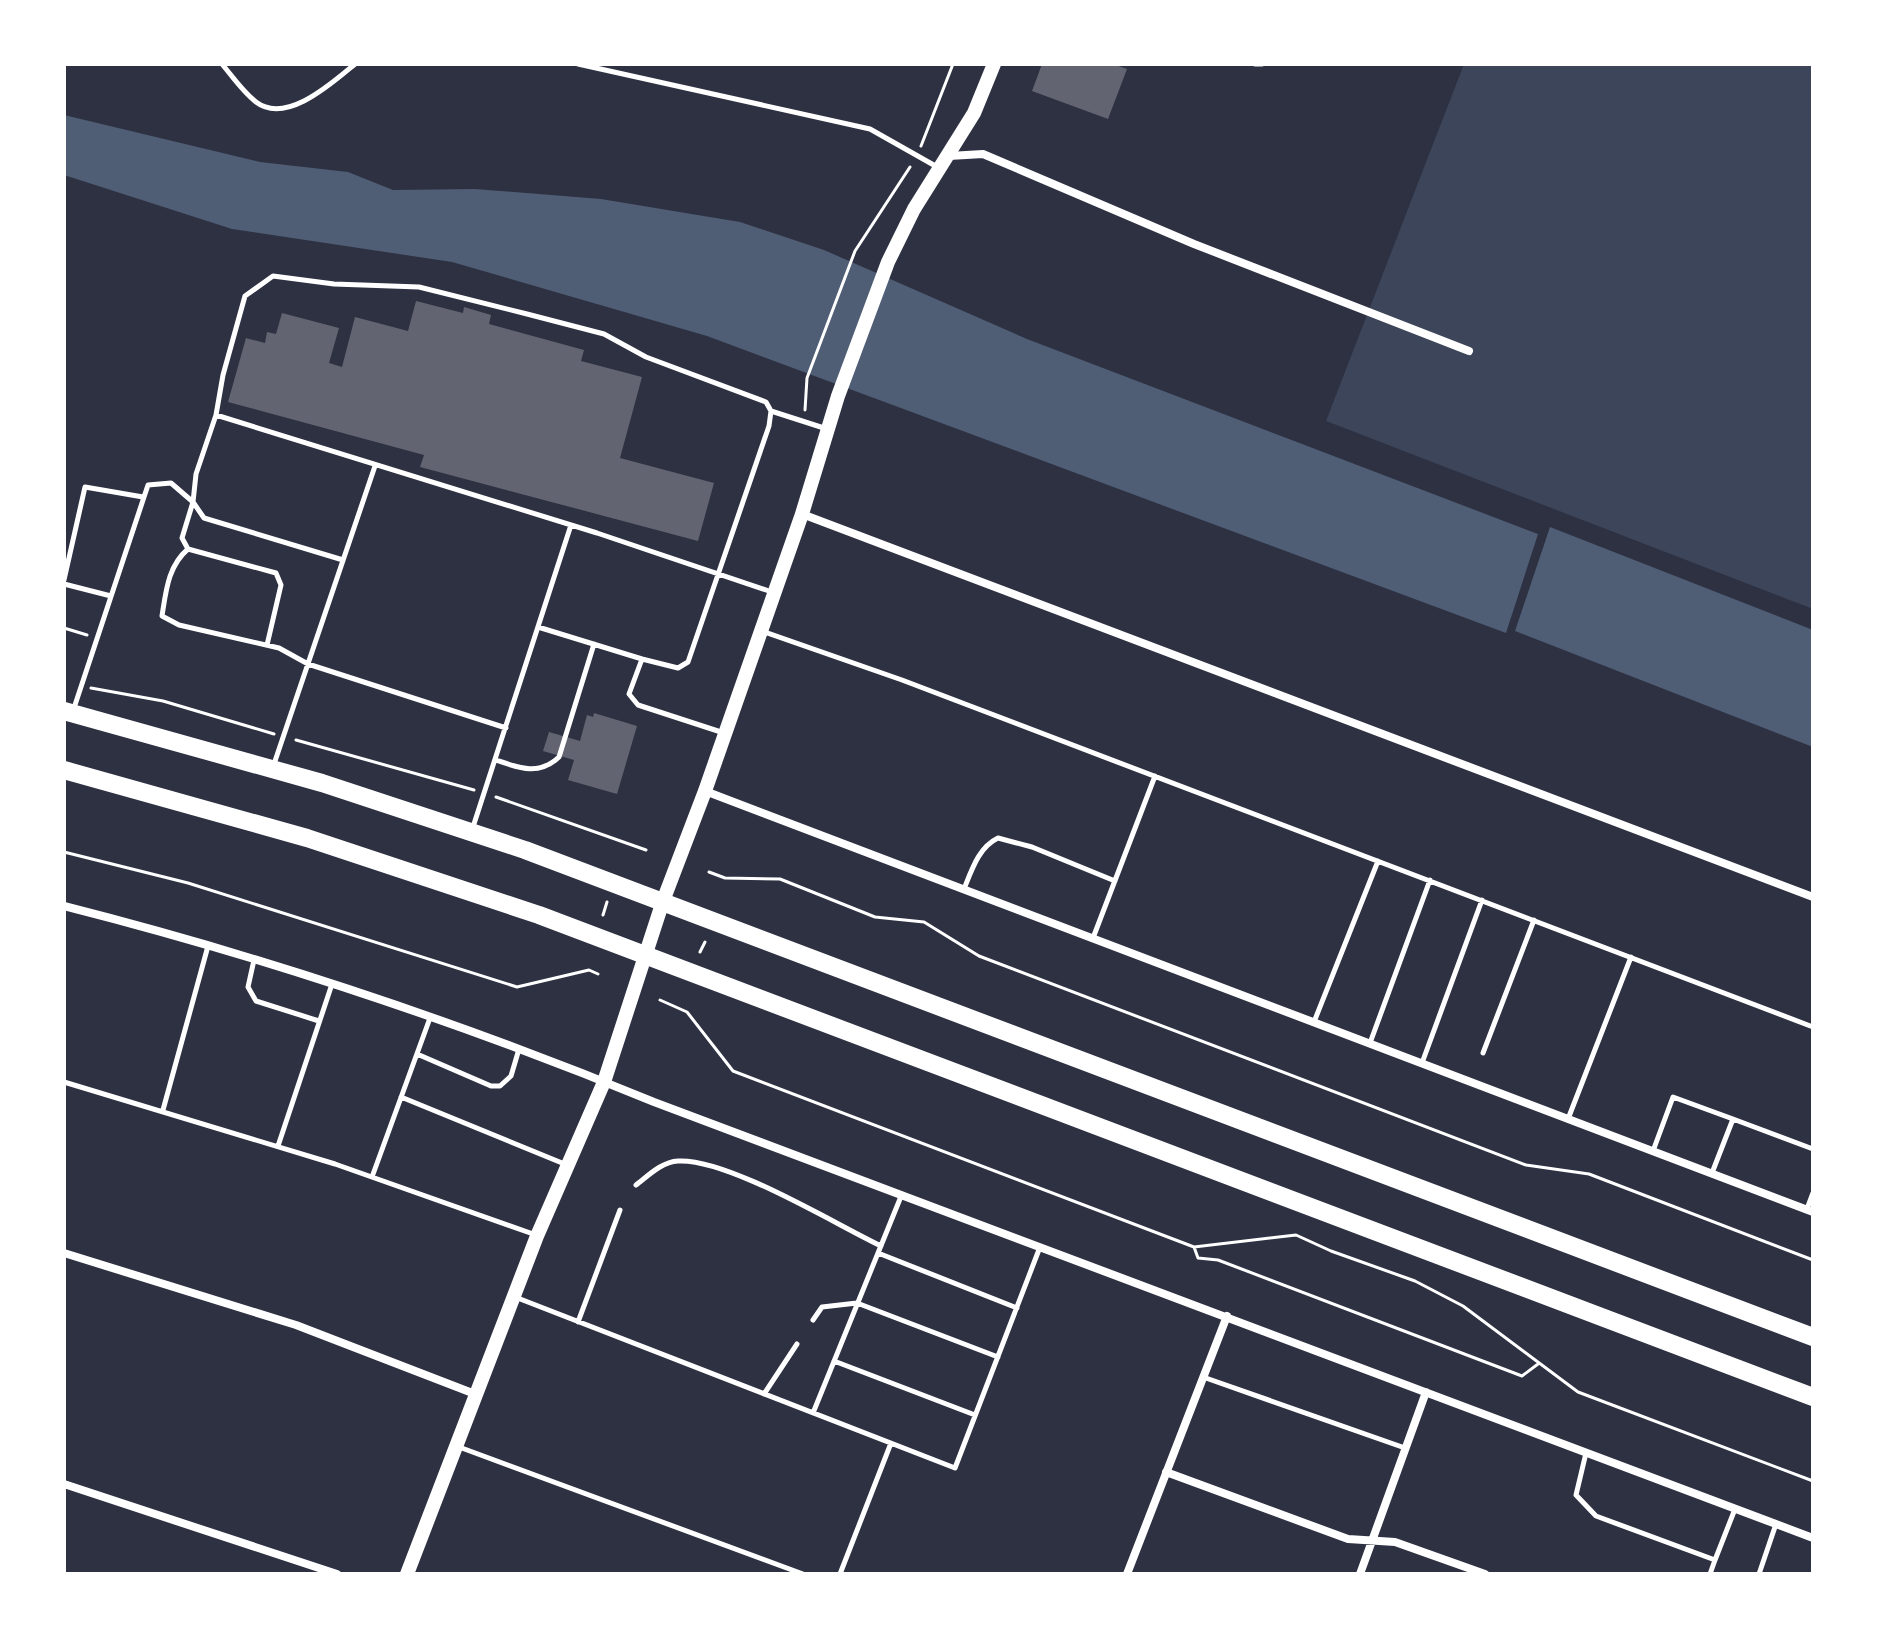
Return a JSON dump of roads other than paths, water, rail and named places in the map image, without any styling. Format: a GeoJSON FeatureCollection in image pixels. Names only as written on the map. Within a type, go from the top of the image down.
{"type":"FeatureCollection","features":[{"type":"Feature","properties":{"kind":"main road"},"geometry":{"type":"LineString","coordinates":[[68,712],[272,768],[471,832],[663,901],[1813,1337]]}},
{"type":"Feature","properties":{"kind":"main road"},"geometry":{"type":"LineString","coordinates":[[64,770],[196,804],[352,852],[647,956],[1813,1397]]}},
{"type":"Feature","properties":{"kind":"street"},"geometry":{"type":"LineString","coordinates":[[407,1574],[537,1236],[604,1082],[663,901],[705,791],[802,514],[838,396],[888,262],[939,168],[974,113],[994,64]]}},
{"type":"Feature","properties":{"kind":"street"},"geometry":{"type":"LineString","coordinates":[[949,156],[983,154],[1194,244],[1469,351]]}},
{"type":"Feature","properties":{"kind":"street"},"geometry":{"type":"LineString","coordinates":[[802,514],[1813,897]]}},
{"type":"Feature","properties":{"kind":"street"},"geometry":{"type":"LineString","coordinates":[[705,791],[1810,1210]]}},
{"type":"Feature","properties":{"kind":"street"},"geometry":{"type":"LineString","coordinates":[[64,906],[254,959],[520,1048],[1813,1538]]}},
{"type":"Feature","properties":{"kind":"street"},"geometry":{"type":"LineString","coordinates":[[64,1253],[296,1325],[475,1394]]}},
{"type":"Feature","properties":{"kind":"street"},"geometry":{"type":"LineString","coordinates":[[1127,1574],[1227,1316]]}},
{"type":"Feature","properties":{"kind":"street"},"geometry":{"type":"LineString","coordinates":[[1360,1574],[1426,1392]]}},
{"type":"Feature","properties":{"kind":"street"},"geometry":{"type":"LineString","coordinates":[[1166,1472],[1348,1539],[1395,1542],[1485,1574]]}},
{"type":"Feature","properties":{"kind":"street"},"geometry":{"type":"LineString","coordinates":[[64,1484],[337,1574]]}},
{"type":"Feature","properties":{"kind":"lane"},"geometry":{"type":"LineString","coordinates":[[222,64],[257,103],[274,108],[300,104],[355,64]]}},
{"type":"Feature","properties":{"kind":"lane"},"geometry":{"type":"LineString","coordinates":[[578,64],[636,80],[870,129],[939,168]]}},
{"type":"Feature","properties":{"kind":"lane"},"geometry":{"type":"LineString","coordinates":[[1255,64],[1262,64]]}},
{"type":"Feature","properties":{"kind":"lane"},"geometry":{"type":"LineString","coordinates":[[267,645],[281,585],[276,573],[188,549],[182,538],[193,502],[196,474],[216,415],[223,375],[245,296],[273,276],[334,284],[419,287],[604,334],[646,357],[766,402],[771,411],[827,429]]}},
{"type":"Feature","properties":{"kind":"lane"},"geometry":{"type":"LineString","coordinates":[[538,627],[678,668],[688,662],[771,411]]}},
{"type":"Feature","properties":{"kind":"lane"},"geometry":{"type":"LineString","coordinates":[[216,415],[571,525],[774,593]]}},
{"type":"Feature","properties":{"kind":"lane"},"geometry":{"type":"LineString","coordinates":[[272,768],[375,466]]}},
{"type":"Feature","properties":{"kind":"lane"},"geometry":{"type":"LineString","coordinates":[[68,712],[82,686],[148,485],[171,483],[193,502],[204,518],[343,560]]}},
{"type":"Feature","properties":{"kind":"lane"},"geometry":{"type":"LineString","coordinates":[[111,596],[64,582],[85,487],[143,497]]}},
{"type":"Feature","properties":{"kind":"lane"},"geometry":{"type":"LineString","coordinates":[[471,832],[571,525]]}},
{"type":"Feature","properties":{"kind":"lane"},"geometry":{"type":"LineString","coordinates":[[188,549],[178,558],[167,582],[162,616],[192,629],[247,644],[267,645],[308,664],[506,728]]}},
{"type":"Feature","properties":{"kind":"lane"},"geometry":{"type":"LineString","coordinates":[[761,631],[1155,776],[1813,1027]]}},
{"type":"Feature","properties":{"kind":"lane"},"geometry":{"type":"LineString","coordinates":[[496,760],[531,770],[547,766],[559,757],[594,644]]}},
{"type":"Feature","properties":{"kind":"lane"},"geometry":{"type":"LineString","coordinates":[[642,659],[629,694],[638,705],[725,733]]}},
{"type":"Feature","properties":{"kind":"lane"},"geometry":{"type":"LineString","coordinates":[[1093,938],[1155,776]]}},
{"type":"Feature","properties":{"kind":"lane"},"geometry":{"type":"LineString","coordinates":[[964,890],[980,853],[987,843],[998,838],[1032,847],[1115,881]]}},
{"type":"Feature","properties":{"kind":"lane"},"geometry":{"type":"LineString","coordinates":[[1314,1022],[1378,861]]}},
{"type":"Feature","properties":{"kind":"lane"},"geometry":{"type":"LineString","coordinates":[[1370,1043],[1430,880]]}},
{"type":"Feature","properties":{"kind":"lane"},"geometry":{"type":"LineString","coordinates":[[1422,1063],[1482,900]]}},
{"type":"Feature","properties":{"kind":"lane"},"geometry":{"type":"LineString","coordinates":[[1483,1053],[1534,920]]}},
{"type":"Feature","properties":{"kind":"lane"},"geometry":{"type":"LineString","coordinates":[[163,1110],[208,946]]}},
{"type":"Feature","properties":{"kind":"lane"},"geometry":{"type":"LineString","coordinates":[[1568,1119],[1631,957]]}},
{"type":"Feature","properties":{"kind":"lane"},"geometry":{"type":"LineString","coordinates":[[254,959],[248,987],[256,1001],[319,1021]]}},
{"type":"Feature","properties":{"kind":"lane"},"geometry":{"type":"LineString","coordinates":[[278,1146],[332,984]]}},
{"type":"Feature","properties":{"kind":"lane"},"geometry":{"type":"LineString","coordinates":[[372,1177],[430,1017]]}},
{"type":"Feature","properties":{"kind":"lane"},"geometry":{"type":"LineString","coordinates":[[417,1054],[491,1086],[500,1086],[511,1076],[520,1048]]}},
{"type":"Feature","properties":{"kind":"lane"},"geometry":{"type":"LineString","coordinates":[[64,1082],[278,1146],[537,1236]]}},
{"type":"Feature","properties":{"kind":"lane"},"geometry":{"type":"LineString","coordinates":[[401,1097],[568,1166]]}},
{"type":"Feature","properties":{"kind":"lane"},"geometry":{"type":"LineString","coordinates":[[1653,1151],[1673,1097],[1813,1149]]}},
{"type":"Feature","properties":{"kind":"lane"},"geometry":{"type":"LineString","coordinates":[[1712,1173],[1733,1119]]}},
{"type":"Feature","properties":{"kind":"lane"},"geometry":{"type":"LineString","coordinates":[[636,1185],[662,1165],[697,1162],[755,1184],[881,1246]]}},
{"type":"Feature","properties":{"kind":"lane"},"geometry":{"type":"LineString","coordinates":[[813,1413],[902,1193]]}},
{"type":"Feature","properties":{"kind":"lane"},"geometry":{"type":"LineString","coordinates":[[1810,1210],[1813,1193]]}},
{"type":"Feature","properties":{"kind":"lane"},"geometry":{"type":"LineString","coordinates":[[578,1322],[620,1210]]}},
{"type":"Feature","properties":{"kind":"lane"},"geometry":{"type":"LineString","coordinates":[[513,1296],[955,1468],[1040,1246]]}},
{"type":"Feature","properties":{"kind":"lane"},"geometry":{"type":"LineString","coordinates":[[878,1253],[1017,1308]]}},
{"type":"Feature","properties":{"kind":"lane"},"geometry":{"type":"LineString","coordinates":[[813,1320],[822,1307],[857,1303],[998,1357]]}},
{"type":"Feature","properties":{"kind":"lane"},"geometry":{"type":"LineString","coordinates":[[764,1394],[797,1344]]}},
{"type":"Feature","properties":{"kind":"lane"},"geometry":{"type":"LineString","coordinates":[[834,1361],[975,1415]]}},
{"type":"Feature","properties":{"kind":"lane"},"geometry":{"type":"LineString","coordinates":[[1202,1377],[1407,1448]]}},
{"type":"Feature","properties":{"kind":"lane"},"geometry":{"type":"LineString","coordinates":[[840,1574],[891,1443]]}},
{"type":"Feature","properties":{"kind":"lane"},"geometry":{"type":"LineString","coordinates":[[456,1446],[803,1574]]}},
{"type":"Feature","properties":{"kind":"lane"},"geometry":{"type":"LineString","coordinates":[[1586,1453],[1576,1495],[1584,1507],[1596,1516],[1715,1560]]}},
{"type":"Feature","properties":{"kind":"lane"},"geometry":{"type":"LineString","coordinates":[[1710,1574],[1735,1509]]}},
{"type":"Feature","properties":{"kind":"lane"},"geometry":{"type":"LineString","coordinates":[[1759,1574],[1776,1524]]}}]}
